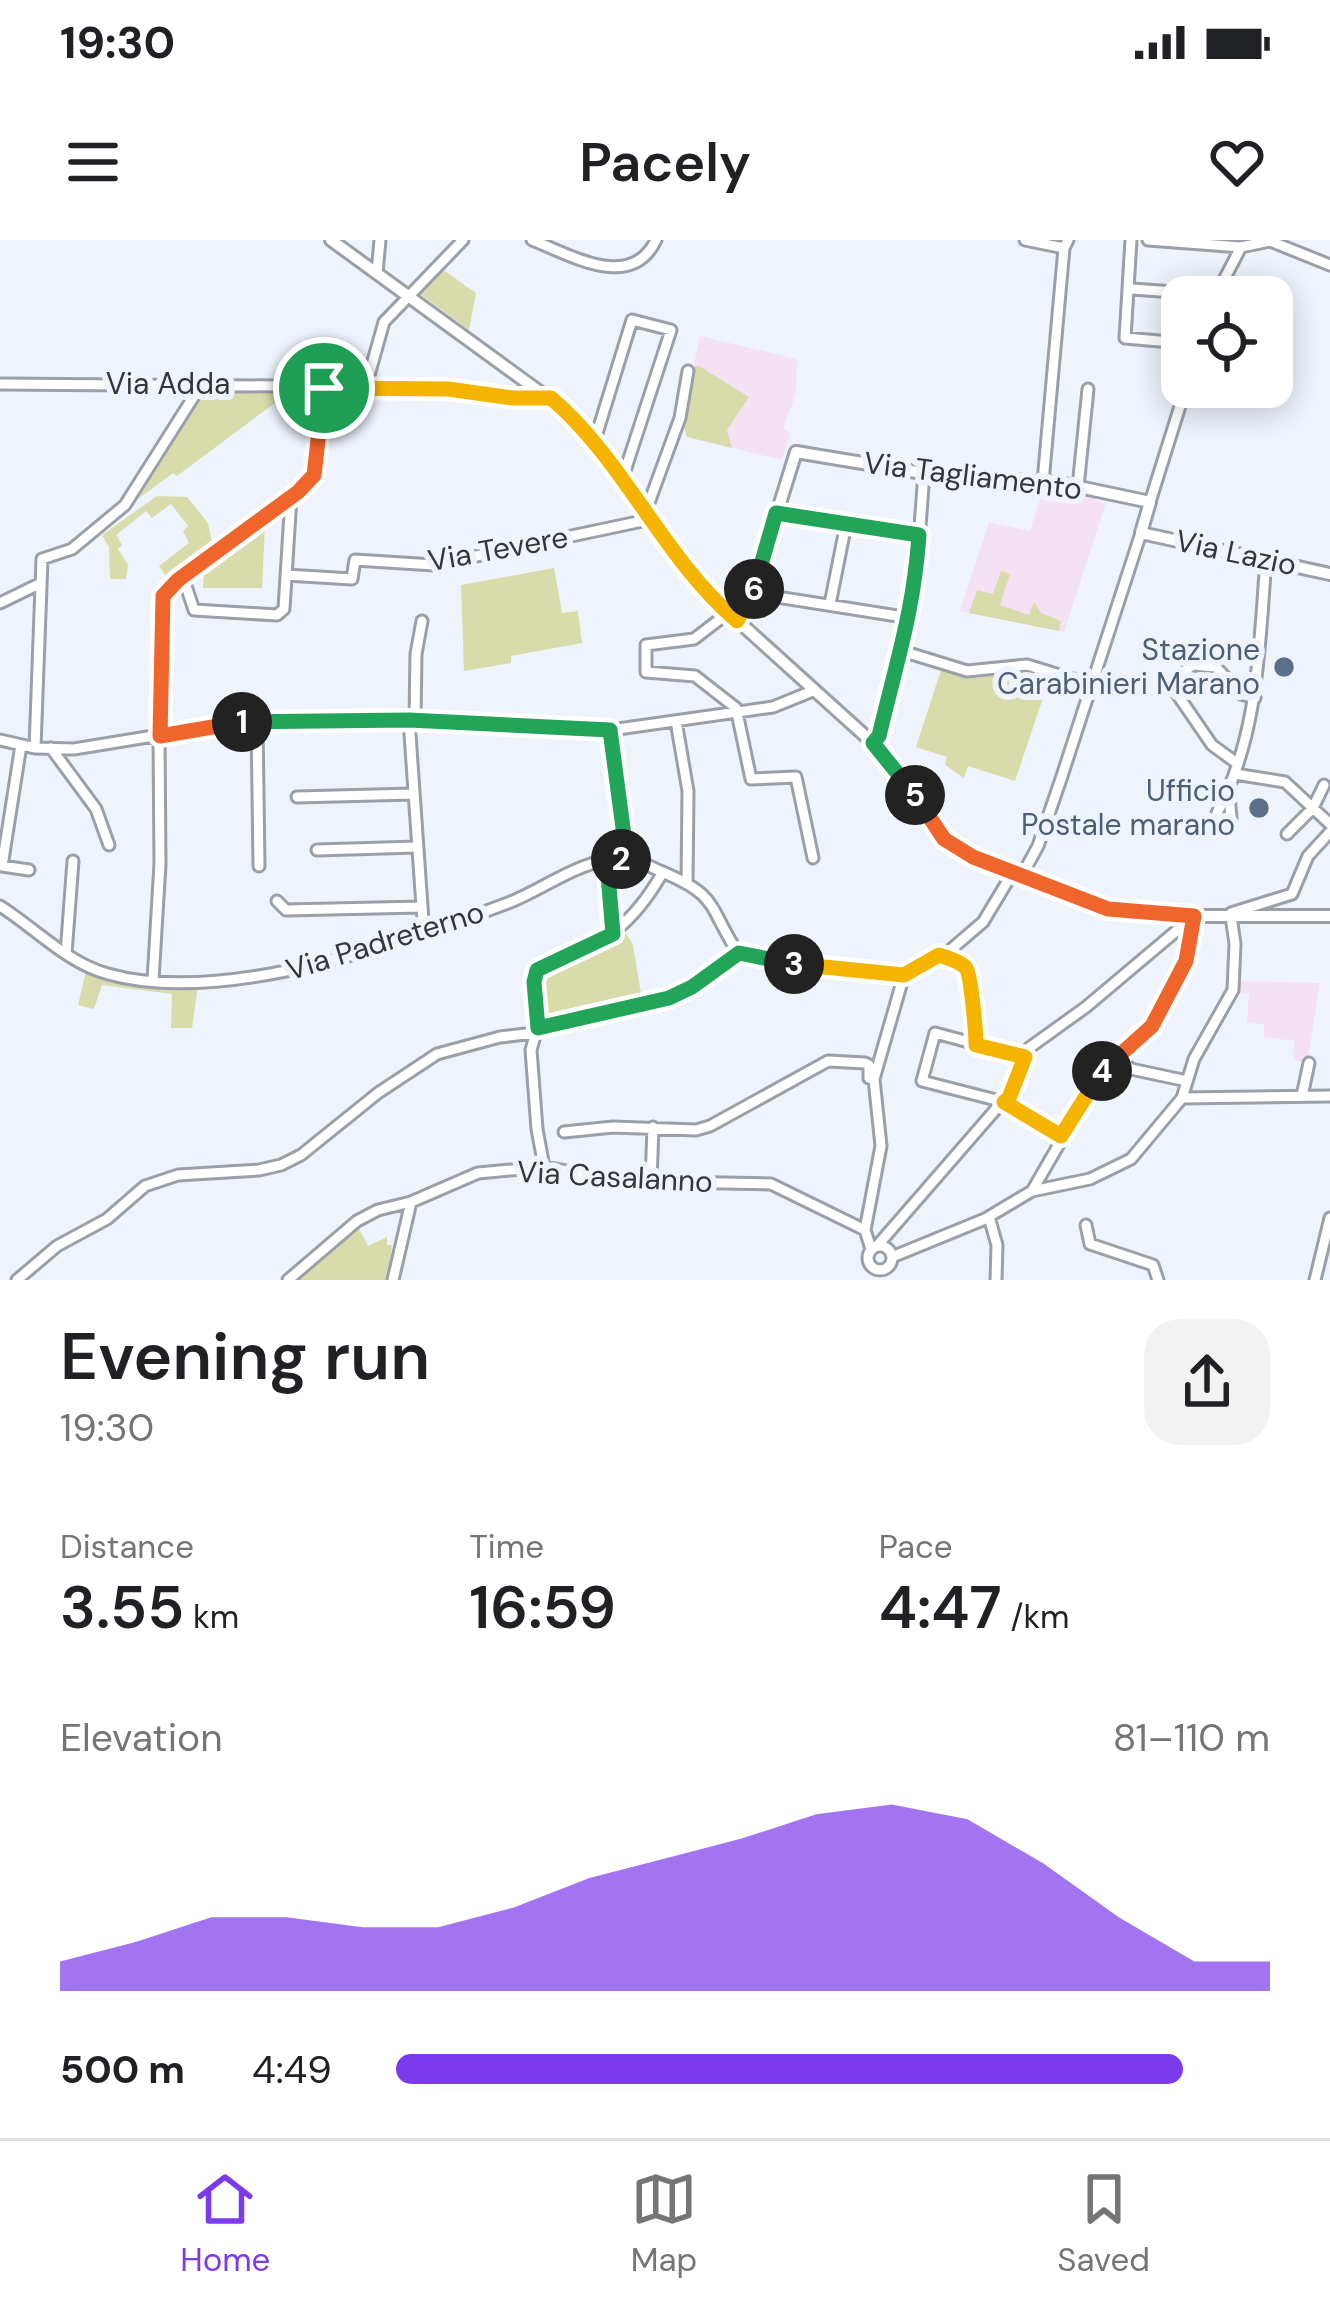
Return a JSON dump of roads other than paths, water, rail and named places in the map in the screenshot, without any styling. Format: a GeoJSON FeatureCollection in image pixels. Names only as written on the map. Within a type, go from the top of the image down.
{"type":"FeatureCollection","features":[{"type":"Feature","properties":{"kind":"main road"},"geometry":{"type":"LineString","coordinates":[[331,240],[551,398],[593,442],[706,592],[873,743],[944,839],[1017,876],[1108,909],[1194,916],[1330,916]]}},
{"type":"Feature","properties":{"kind":"main road","name":"Via Tagliamento"},"geometry":{"type":"LineString","coordinates":[[776,513],[796,452],[924,473],[1043,482],[1150,502]]}},
{"type":"Feature","properties":{"kind":"main road"},"geometry":{"type":"LineString","coordinates":[[1141,533],[1150,502]]}},
{"type":"Feature","properties":{"kind":"main road"},"geometry":{"type":"LineString","coordinates":[[732,617],[752,593],[776,513]]}},
{"type":"Feature","properties":{"kind":"main road","name":"Via Lazio"},"geometry":{"type":"LineString","coordinates":[[1141,533],[1330,574]]}},
{"type":"Feature","properties":{"kind":"street"},"geometry":{"type":"LineString","coordinates":[[376,273],[380,240]]}},
{"type":"Feature","properties":{"kind":"street"},"geometry":{"type":"LineString","coordinates":[[366,386],[379,333],[407,294],[464,240]]}},
{"type":"Feature","properties":{"kind":"street"},"geometry":{"type":"LineString","coordinates":[[532,240],[618,268],[644,259],[656,240]]}},
{"type":"Feature","properties":{"kind":"street"},"geometry":{"type":"LineString","coordinates":[[1025,240],[1066,244],[1043,482]]}},
{"type":"Feature","properties":{"kind":"street"},"geometry":{"type":"LineString","coordinates":[[1131,240],[1125,338],[1161,341]]}},
{"type":"Feature","properties":{"kind":"street"},"geometry":{"type":"LineString","coordinates":[[1148,240],[1241,247],[1270,241],[1295,245],[1330,265]]}},
{"type":"Feature","properties":{"kind":"street"},"geometry":{"type":"LineString","coordinates":[[1226,276],[1241,247]]}},
{"type":"Feature","properties":{"kind":"street"},"geometry":{"type":"LineString","coordinates":[[1130,288],[1161,291]]}},
{"type":"Feature","properties":{"kind":"street"},"geometry":{"type":"LineString","coordinates":[[593,442],[632,320],[671,330],[622,480]]}},
{"type":"Feature","properties":{"kind":"street"},"geometry":{"type":"LineString","coordinates":[[649,515],[680,418],[688,371]]}},
{"type":"Feature","properties":{"kind":"street","name":"Via Adda"},"geometry":{"type":"LineString","coordinates":[[0,384],[366,386],[551,398]]}},
{"type":"Feature","properties":{"kind":"street"},"geometry":{"type":"LineString","coordinates":[[34,748],[41,559],[76,547],[125,505],[201,385]]}},
{"type":"Feature","properties":{"kind":"street"},"geometry":{"type":"LineString","coordinates":[[153,980],[160,864],[163,596],[314,475],[324,388]]}},
{"type":"Feature","properties":{"kind":"street"},"geometry":{"type":"LineString","coordinates":[[1078,487],[1088,389]]}},
{"type":"Feature","properties":{"kind":"street"},"geometry":{"type":"LineString","coordinates":[[1150,502],[1179,408]]}},
{"type":"Feature","properties":{"kind":"street"},"geometry":{"type":"LineString","coordinates":[[873,743],[879,736],[910,618],[924,473]]}},
{"type":"Feature","properties":{"kind":"street"},"geometry":{"type":"LineString","coordinates":[[178,580],[186,586],[194,610],[269,616],[284,609],[291,497]]}},
{"type":"Feature","properties":{"kind":"street"},"geometry":{"type":"LineString","coordinates":[[776,513],[919,535]]}},
{"type":"Feature","properties":{"kind":"street","name":"Via Tevere"},"geometry":{"type":"LineString","coordinates":[[286,575],[352,579],[356,560],[434,565],[649,515]]}},
{"type":"Feature","properties":{"kind":"street"},"geometry":{"type":"LineString","coordinates":[[830,604],[846,524]]}},
{"type":"Feature","properties":{"kind":"street"},"geometry":{"type":"LineString","coordinates":[[17,1280],[57,1246],[106,1220],[145,1186],[178,1174],[260,1171],[301,1155],[378,1093],[437,1054],[669,998],[739,953],[803,966],[904,975],[948,952],[983,922],[1038,846],[1141,533]]}},
{"type":"Feature","properties":{"kind":"street"},"geometry":{"type":"LineString","coordinates":[[1229,796],[1255,698],[1266,560]]}},
{"type":"Feature","properties":{"kind":"street"},"geometry":{"type":"LineString","coordinates":[[0,604],[41,583]]}},
{"type":"Feature","properties":{"kind":"street"},"geometry":{"type":"LineString","coordinates":[[752,593],[910,618]]}},
{"type":"Feature","properties":{"kind":"street"},"geometry":{"type":"LineString","coordinates":[[732,617],[694,639],[646,645],[646,672],[695,676],[739,712],[752,778],[796,777],[813,858]]}},
{"type":"Feature","properties":{"kind":"street"},"geometry":{"type":"LineString","coordinates":[[422,621],[412,720],[424,935]]}},
{"type":"Feature","properties":{"kind":"street"},"geometry":{"type":"LineString","coordinates":[[902,651],[968,671],[1027,665],[1092,685]]}},
{"type":"Feature","properties":{"kind":"street"},"geometry":{"type":"LineString","coordinates":[[870,1264],[884,1269],[892,1256],[989,1217],[1033,1191],[1090,1179],[1126,1163],[1182,1098],[1194,1059],[1233,990],[1235,944],[1227,916],[1292,894],[1308,856],[1330,828],[1285,782],[1236,769],[1212,745],[1177,694],[1176,685],[1193,665],[1216,667],[1241,694],[1255,698]]}},
{"type":"Feature","properties":{"kind":"street"},"geometry":{"type":"LineString","coordinates":[[0,740],[34,748],[118,745],[256,722],[412,720],[610,730],[773,707],[815,690]]}},
{"type":"Feature","properties":{"kind":"street"},"geometry":{"type":"LineString","coordinates":[[676,721],[688,791],[687,884]]}},
{"type":"Feature","properties":{"kind":"street"},"geometry":{"type":"LineString","coordinates":[[256,722],[259,866]]}},
{"type":"Feature","properties":{"kind":"street"},"geometry":{"type":"LineString","coordinates":[[610,730],[627,858],[701,890],[739,953]]}},
{"type":"Feature","properties":{"kind":"street"},"geometry":{"type":"LineString","coordinates":[[21,745],[2,866],[29,870]]}},
{"type":"Feature","properties":{"kind":"street"},"geometry":{"type":"LineString","coordinates":[[51,748],[96,809],[109,845]]}},
{"type":"Feature","properties":{"kind":"street"},"geometry":{"type":"LineString","coordinates":[[1287,835],[1313,808],[1324,785]]}},
{"type":"Feature","properties":{"kind":"street"},"geometry":{"type":"LineString","coordinates":[[297,797],[413,794]]}},
{"type":"Feature","properties":{"kind":"street"},"geometry":{"type":"LineString","coordinates":[[317,850],[417,847]]}},
{"type":"Feature","properties":{"kind":"street","name":"Via Padreterno"},"geometry":{"type":"LineString","coordinates":[[0,906],[66,954],[107,974],[153,980],[258,977],[424,935],[518,899],[572,871],[627,858]]}},
{"type":"Feature","properties":{"kind":"street"},"geometry":{"type":"LineString","coordinates":[[66,954],[74,861]]}},
{"type":"Feature","properties":{"kind":"street"},"geometry":{"type":"LineString","coordinates":[[607,863],[613,934]]}},
{"type":"Feature","properties":{"kind":"street"},"geometry":{"type":"LineString","coordinates":[[544,1167],[530,1050],[537,1031],[537,970],[613,934],[640,910],[663,872]]}},
{"type":"Feature","properties":{"kind":"street"},"geometry":{"type":"LineString","coordinates":[[278,901],[286,910],[422,907]]}},
{"type":"Feature","properties":{"kind":"street"},"geometry":{"type":"LineString","coordinates":[[866,1279],[874,1248],[1009,1098],[1030,1048],[1194,916]]}},
{"type":"Feature","properties":{"kind":"street"},"geometry":{"type":"LineString","coordinates":[[1033,1191],[1099,1075],[1152,1026],[1186,961],[1194,916]]}},
{"type":"Feature","properties":{"kind":"street"},"geometry":{"type":"LineString","coordinates":[[939,955],[968,971],[977,1019],[976,1045]]}},
{"type":"Feature","properties":{"kind":"street"},"geometry":{"type":"LineString","coordinates":[[874,1248],[866,1230],[881,1146],[874,1079],[904,975]]}},
{"type":"Feature","properties":{"kind":"street"},"geometry":{"type":"LineString","coordinates":[[1025,1057],[935,1033],[922,1081],[1004,1102],[1061,1136]]}},
{"type":"Feature","properties":{"kind":"street"},"geometry":{"type":"LineString","coordinates":[[1118,1057],[1139,1072],[1187,1081]]}},
{"type":"Feature","properties":{"kind":"street"},"geometry":{"type":"LineString","coordinates":[[564,1132],[653,1127],[696,1130],[828,1060],[865,1063],[868,1078],[874,1079]]}},
{"type":"Feature","properties":{"kind":"street"},"geometry":{"type":"LineString","coordinates":[[1302,1096],[1310,1063]]}},
{"type":"Feature","properties":{"kind":"street"},"geometry":{"type":"LineString","coordinates":[[1182,1098],[1330,1096]]}},
{"type":"Feature","properties":{"kind":"street"},"geometry":{"type":"LineString","coordinates":[[651,1182],[653,1127]]}},
{"type":"Feature","properties":{"kind":"street","name":"Via Casalanno"},"geometry":{"type":"LineString","coordinates":[[288,1280],[357,1221],[378,1210],[411,1202],[478,1173],[544,1167],[620,1181],[771,1184],[866,1230]]}},
{"type":"Feature","properties":{"kind":"street"},"geometry":{"type":"LineString","coordinates":[[393,1280],[411,1202]]}},
{"type":"Feature","properties":{"kind":"street"},"geometry":{"type":"LineString","coordinates":[[989,1217],[997,1245],[997,1280]]}},
{"type":"Feature","properties":{"kind":"street"},"geometry":{"type":"LineString","coordinates":[[1315,1280],[1330,1218]]}},
{"type":"Feature","properties":{"kind":"street"},"geometry":{"type":"LineString","coordinates":[[1086,1225],[1090,1244],[1153,1264],[1158,1280]]}},
{"type":"Feature","properties":{"kind":"street"},"geometry":{"type":"LineString","coordinates":[[874,1248],[885,1247],[892,1256]]}},
{"type":"Feature","properties":{"kind":"place","name":"Stazione Carabinieri Marano"},"geometry":{"type":"Point","coordinates":[1284,667]}},
{"type":"Feature","properties":{"kind":"place","name":"Ufficio Postale marano"},"geometry":{"type":"Point","coordinates":[1259,808]}}]}
